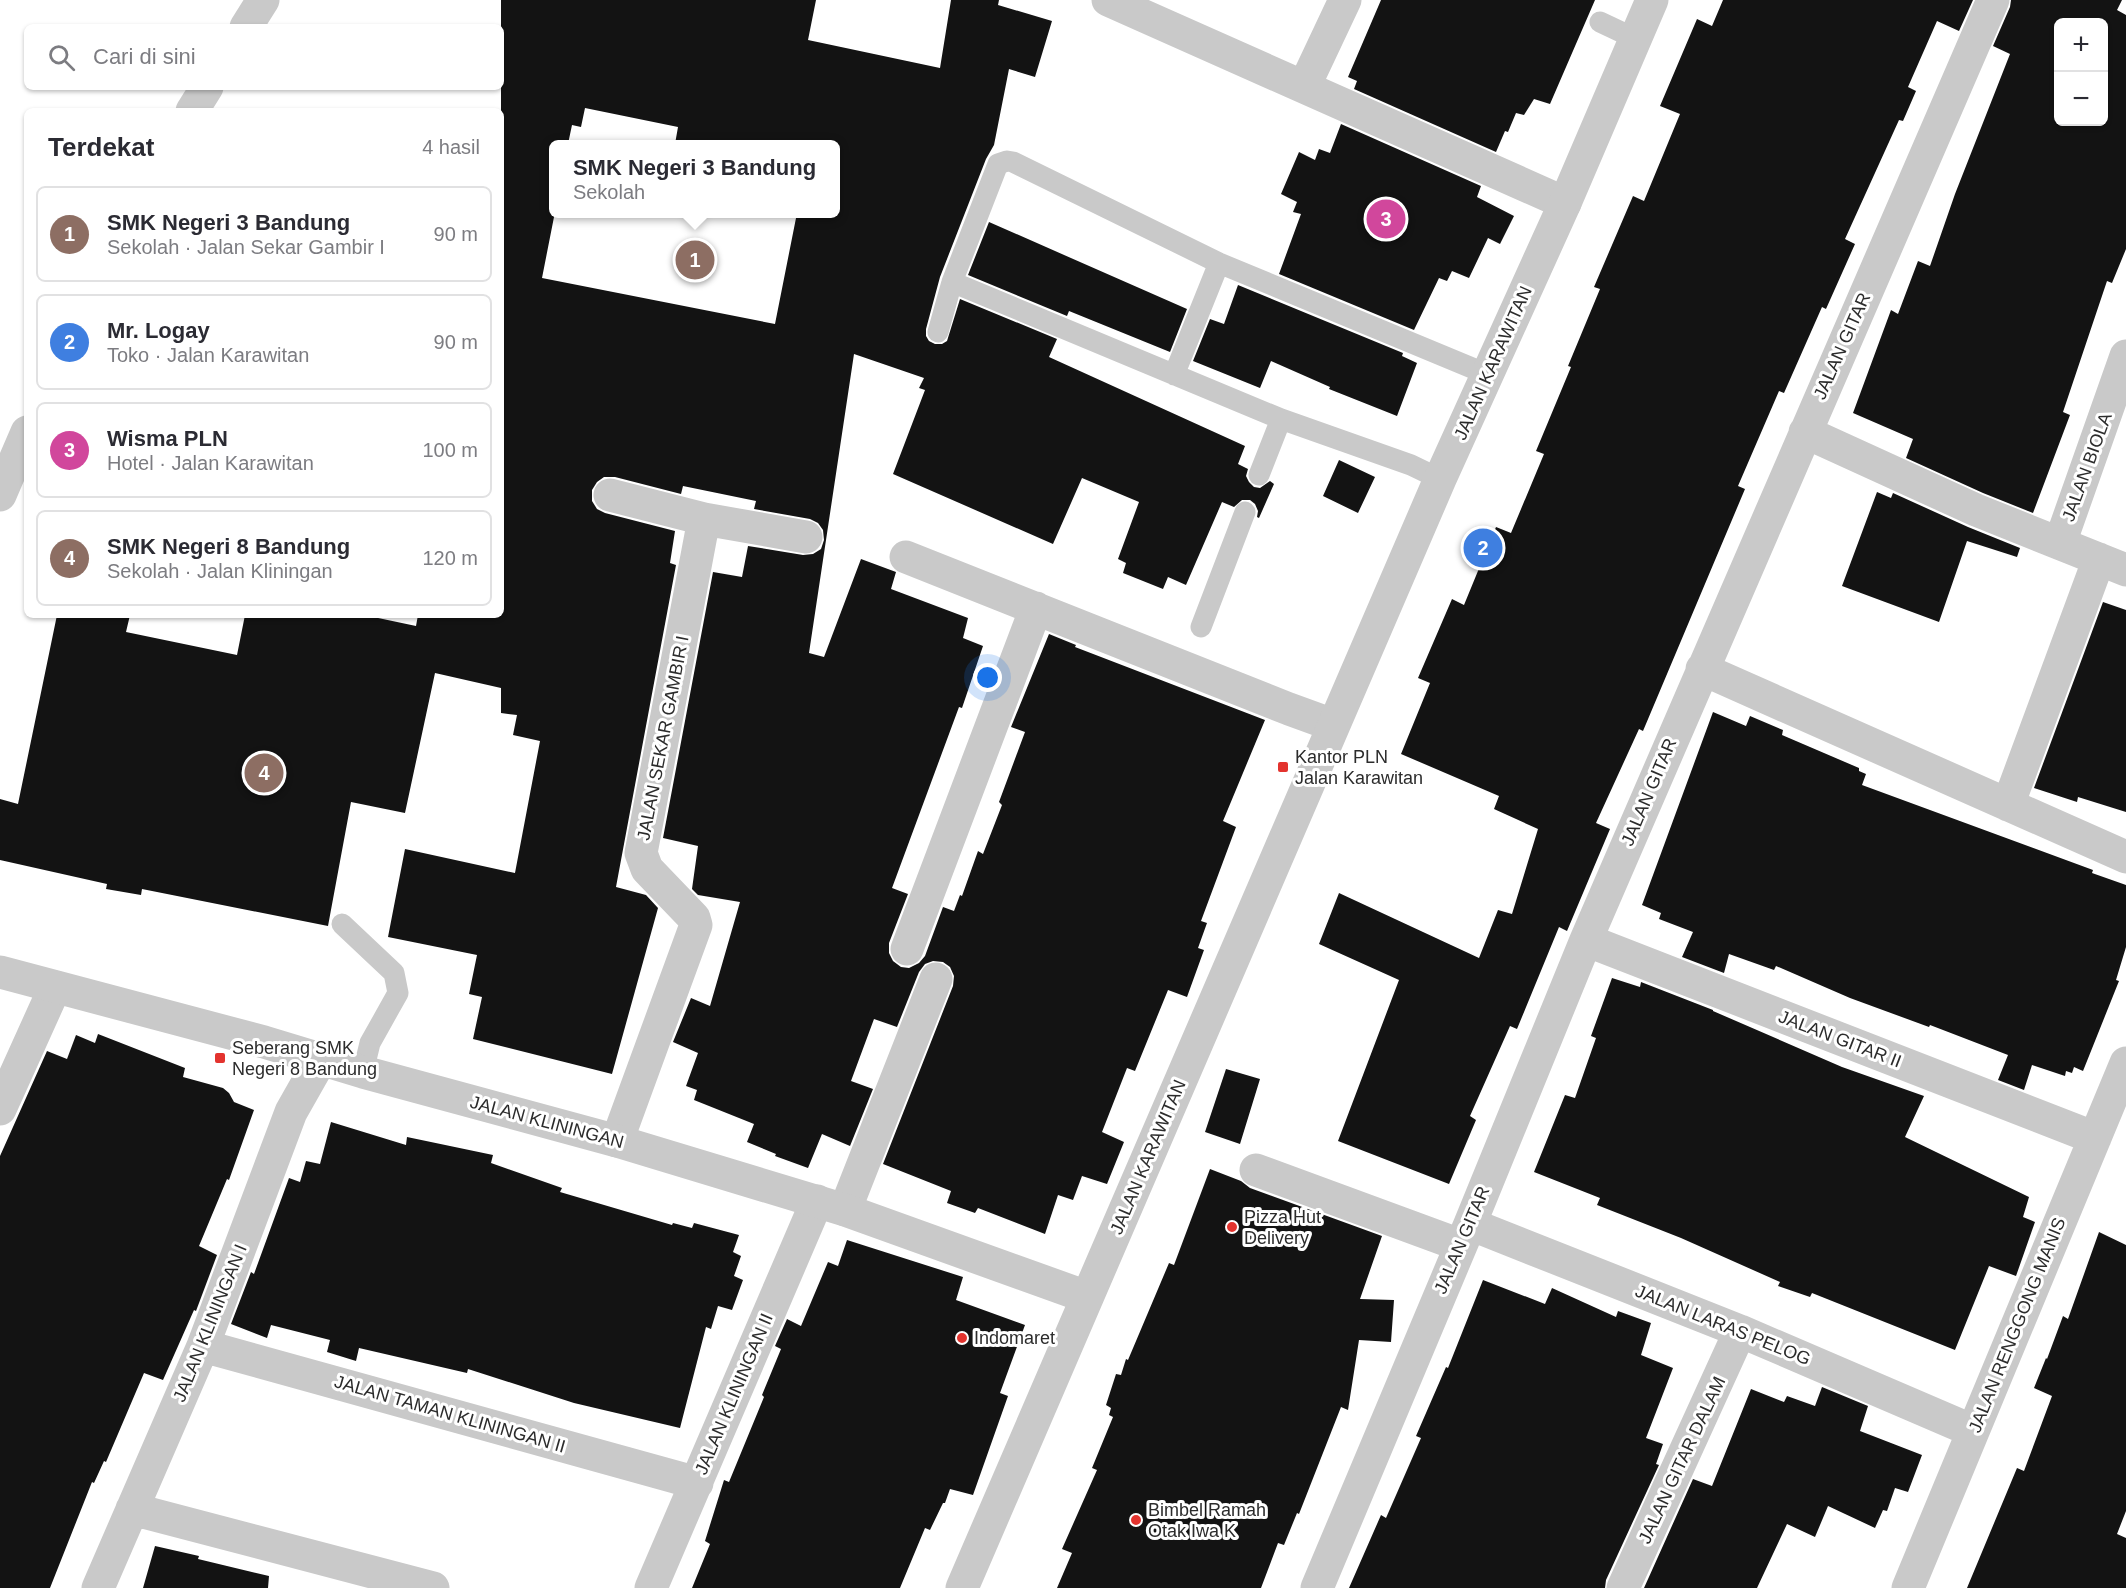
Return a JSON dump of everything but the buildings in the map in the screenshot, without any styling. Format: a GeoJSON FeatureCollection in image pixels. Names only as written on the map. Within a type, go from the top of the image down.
{"type":"FeatureCollection","features":[{"type":"Feature","properties":{"kind":"street"},"geometry":{"type":"LineString","coordinates":[[248,24],[263,0]]}},
{"type":"Feature","properties":{"kind":"street"},"geometry":{"type":"LineString","coordinates":[[1108,0],[1565,203]]}},
{"type":"Feature","properties":{"kind":"street"},"geometry":{"type":"LineString","coordinates":[[1304,87],[1345,0]]}},
{"type":"Feature","properties":{"kind":"street","name":"JALAN KARAWITAN"},"geometry":{"type":"LineString","coordinates":[[962,1588],[1333,725],[1440,479],[1565,203],[1652,0]]}},
{"type":"Feature","properties":{"kind":"street","name":"JALAN GITAR"},"geometry":{"type":"LineString","coordinates":[[1317,1588],[1586,940],[1993,0]]}},
{"type":"Feature","properties":{"kind":"street"},"geometry":{"type":"LineString","coordinates":[[194,108],[205,90]]}},
{"type":"Feature","properties":{"kind":"street","name":"JALAN BIOLA"},"geometry":{"type":"LineString","coordinates":[[2060,543],[2126,356]]}},
{"type":"Feature","properties":{"kind":"street"},"geometry":{"type":"LineString","coordinates":[[1805,432],[1976,510],[2112,565],[2008,805]]}},
{"type":"Feature","properties":{"kind":"street"},"geometry":{"type":"LineString","coordinates":[[0,495],[24,439]]}},
{"type":"Feature","properties":{"kind":"street"},"geometry":{"type":"LineString","coordinates":[[610,495],[704,519],[806,537]]}},
{"type":"Feature","properties":{"kind":"street","name":"JALAN SEKAR GAMBIR I"},"geometry":{"type":"LineString","coordinates":[[617,1141],[696,925],[694,918],[647,869],[641,853],[704,519]]}},
{"type":"Feature","properties":{"kind":"street"},"geometry":{"type":"LineString","coordinates":[[906,556],[1289,710],[1333,725]]}},
{"type":"Feature","properties":{"kind":"street"},"geometry":{"type":"LineString","coordinates":[[907,949],[1036,608]]}},
{"type":"Feature","properties":{"kind":"street"},"geometry":{"type":"LineString","coordinates":[[1702,669],[2126,857]]}},
{"type":"Feature","properties":{"kind":"street","name":"JALAN GITAR II"},"geometry":{"type":"LineString","coordinates":[[1586,940],[2095,1138]]}},
{"type":"Feature","properties":{"kind":"street","name":"JALAN KLININGAN"},"geometry":{"type":"LineString","coordinates":[[0,972],[264,1042],[363,1072],[617,1141],[831,1205],[1088,1297]]}},
{"type":"Feature","properties":{"kind":"street"},"geometry":{"type":"LineString","coordinates":[[831,1205],[936,979]]}},
{"type":"Feature","properties":{"kind":"street"},"geometry":{"type":"LineString","coordinates":[[0,1109],[54,987]]}},
{"type":"Feature","properties":{"kind":"street","name":"JALAN KLININGAN I"},"geometry":{"type":"LineString","coordinates":[[98,1588],[203,1346],[291,1112],[321,1059]]}},
{"type":"Feature","properties":{"kind":"street","name":"JALAN RENGGONG MANIS"},"geometry":{"type":"LineString","coordinates":[[1908,1588],[2126,1063]]}},
{"type":"Feature","properties":{"kind":"street","name":"JALAN LARAS PELOG"},"geometry":{"type":"LineString","coordinates":[[1256,1170],[1465,1235],[1740,1331],[1973,1431]]}},
{"type":"Feature","properties":{"kind":"street","name":"JALAN KLININGAN II"},"geometry":{"type":"LineString","coordinates":[[651,1588],[697,1483],[831,1205]]}},
{"type":"Feature","properties":{"kind":"street","name":"JALAN GITAR DALAM"},"geometry":{"type":"LineString","coordinates":[[1623,1588],[1740,1331]]}},
{"type":"Feature","properties":{"kind":"street","name":"JALAN TAMAN KLININGAN II"},"geometry":{"type":"LineString","coordinates":[[203,1346],[697,1483]]}},
{"type":"Feature","properties":{"kind":"street"},"geometry":{"type":"LineString","coordinates":[[132,1509],[433,1588]]}},
{"type":"Feature","properties":{"kind":"lane"},"geometry":{"type":"LineString","coordinates":[[1600,22],[1636,39]]}},
{"type":"Feature","properties":{"kind":"lane"},"geometry":{"type":"LineString","coordinates":[[938,332],[952,282],[998,164],[1007,161],[1219,263],[1489,375]]}},
{"type":"Feature","properties":{"kind":"lane"},"geometry":{"type":"LineString","coordinates":[[1174,375],[1219,263]]}},
{"type":"Feature","properties":{"kind":"lane"},"geometry":{"type":"LineString","coordinates":[[952,282],[1281,419],[1411,465],[1440,479]]}},
{"type":"Feature","properties":{"kind":"lane"},"geometry":{"type":"LineString","coordinates":[[1259,475],[1281,419]]}},
{"type":"Feature","properties":{"kind":"lane"},"geometry":{"type":"LineString","coordinates":[[1201,627],[1245,512]]}},
{"type":"Feature","properties":{"kind":"lane"},"geometry":{"type":"LineString","coordinates":[[342,924],[394,974],[399,993],[370,1043],[363,1072]]}},
{"type":"Feature","properties":{"kind":"place","name":"Wisma PLN"},"geometry":{"type":"Point","coordinates":[1386,219]}},
{"type":"Feature","properties":{"kind":"place","name":"SMK Negeri 3 Bandung"},"geometry":{"type":"Point","coordinates":[695,260]}},
{"type":"Feature","properties":{"kind":"place","name":"Mr. Logay"},"geometry":{"type":"Point","coordinates":[1483,548]}},
{"type":"Feature","properties":{"kind":"place","name":"Kantor PLN Jalan Karawitan"},"geometry":{"type":"Point","coordinates":[1283,767]}},
{"type":"Feature","properties":{"kind":"place","name":"SMK Negeri 8 Bandung"},"geometry":{"type":"Point","coordinates":[264,773]}},
{"type":"Feature","properties":{"kind":"place","name":"Seberang SMK Negeri 8 Bandung"},"geometry":{"type":"Point","coordinates":[220,1058]}},
{"type":"Feature","properties":{"kind":"place","name":"Pizza Hut Delivery"},"geometry":{"type":"Point","coordinates":[1232,1227]}},
{"type":"Feature","properties":{"kind":"place","name":"Indomaret"},"geometry":{"type":"Point","coordinates":[962,1338]}},
{"type":"Feature","properties":{"kind":"place","name":"Bimbel Ramah Otak Iwa K"},"geometry":{"type":"Point","coordinates":[1136,1520]}}]}
